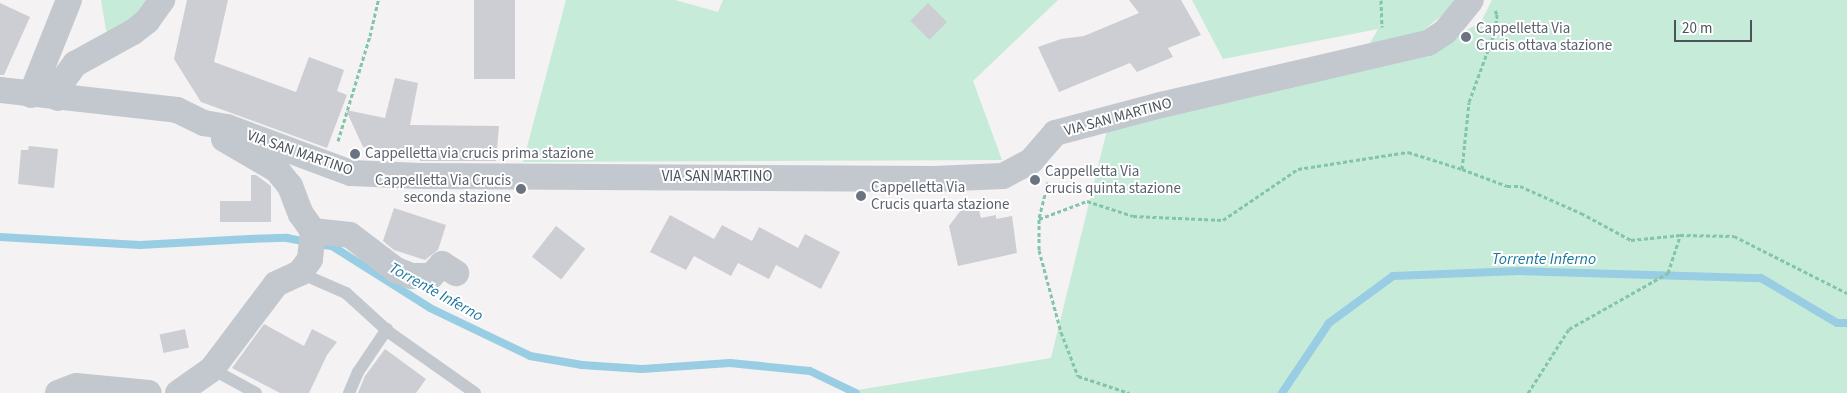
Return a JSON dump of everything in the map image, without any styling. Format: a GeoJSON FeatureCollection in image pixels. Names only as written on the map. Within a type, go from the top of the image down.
{"type":"FeatureCollection","features":[{"type":"Feature","properties":{"kind":"street"},"geometry":{"type":"LineString","coordinates":[[31,95],[69,0]]}},
{"type":"Feature","properties":{"kind":"street"},"geometry":{"type":"LineString","coordinates":[[58,98],[64,79],[75,64],[133,32],[150,17],[162,0]]}},
{"type":"Feature","properties":{"kind":"street","name":"VIA SAN MARTINO"},"geometry":{"type":"LineString","coordinates":[[0,90],[177,110],[204,123],[227,127],[332,164],[351,173],[420,176],[934,179],[1003,176],[1031,161],[1055,133],[1161,105],[1428,43],[1482,4]]}},
{"type":"Feature","properties":{"kind":"street"},"geometry":{"type":"LineString","coordinates":[[204,123],[223,138],[277,170],[290,186],[301,214],[309,250]]}},
{"type":"Feature","properties":{"kind":"street"},"geometry":{"type":"LineString","coordinates":[[178,393],[212,369],[276,284],[309,250],[350,235],[396,270],[412,276],[431,276],[442,264],[456,273]]}},
{"type":"Feature","properties":{"kind":"street"},"geometry":{"type":"LineString","coordinates":[[58,393],[67,388],[81,386],[149,393]]}},
{"type":"Feature","properties":{"kind":"lane"},"geometry":{"type":"LineString","coordinates":[[309,250],[346,293],[387,330],[440,370],[475,393]]}},
{"type":"Feature","properties":{"kind":"lane"},"geometry":{"type":"LineString","coordinates":[[349,393],[358,372],[387,330]]}},
{"type":"Feature","properties":{"kind":"lane"},"geometry":{"type":"LineString","coordinates":[[212,369],[256,393]]}},
{"type":"Feature","properties":{"kind":"path"},"geometry":{"type":"LineString","coordinates":[[332,164],[370,36],[378,0]]}},
{"type":"Feature","properties":{"kind":"path"},"geometry":{"type":"LineString","coordinates":[[1462,169],[1469,102],[1495,31],[1497,14],[1482,4]]}},
{"type":"Feature","properties":{"kind":"path"},"geometry":{"type":"LineString","coordinates":[[1039,219],[1086,201],[1133,216],[1223,220],[1298,169],[1408,152],[1507,186],[1520,186],[1581,212],[1631,240],[1680,235],[1734,236],[1847,293]]}},
{"type":"Feature","properties":{"kind":"path"},"geometry":{"type":"LineString","coordinates":[[1049,176],[1039,219],[1041,258],[1061,332],[1078,376],[1129,393]]}},
{"type":"Feature","properties":{"kind":"path"},"geometry":{"type":"LineString","coordinates":[[1528,393],[1569,330],[1668,273],[1680,235]]}},
{"type":"Feature","properties":{"kind":"green space"},"geometry":{"type":"Polygon","coordinates":[[[101,0],[162,0],[115,42],[106,30],[101,0]]]}},
{"type":"Feature","properties":{"kind":"green space"},"geometry":{"type":"Polygon","coordinates":[[[566,0],[675,0],[718,12],[723,0],[1058,0],[973,81],[1002,160],[523,162],[566,0]]]}},
{"type":"Feature","properties":{"kind":"green space"},"geometry":{"type":"Polygon","coordinates":[[[1192,0],[1456,0],[1450,9],[1421,32],[1366,50],[1378,29],[1223,59],[1192,0]]]}},
{"type":"Feature","properties":{"kind":"green space"},"geometry":{"type":"Polygon","coordinates":[[[1492,0],[1847,0],[1847,393],[857,393],[852,391],[1051,358],[1107,130],[1438,46],[1481,22],[1492,0]]]}},
{"type":"Feature","properties":{"kind":"building"},"geometry":{"type":"Polygon","coordinates":[[[187,0],[228,0],[214,62],[296,92],[309,57],[344,70],[337,91],[347,95],[327,148],[201,102],[174,59],[187,0]]]}},
{"type":"Feature","properties":{"kind":"building"},"geometry":{"type":"Polygon","coordinates":[[[474,0],[515,0],[515,79],[474,79],[474,0]]]}},
{"type":"Feature","properties":{"kind":"building"},"geometry":{"type":"Polygon","coordinates":[[[1129,0],[1181,0],[1201,35],[1168,48],[1173,57],[1137,72],[1130,63],[1059,92],[1038,47],[1061,39],[1084,36],[1139,13],[1129,0]]]}},
{"type":"Feature","properties":{"kind":"building"},"geometry":{"type":"Polygon","coordinates":[[[0,3],[30,17],[4,75],[0,75],[0,3]]]}},
{"type":"Feature","properties":{"kind":"building"},"geometry":{"type":"Polygon","coordinates":[[[928,3],[947,22],[929,40],[910,21],[928,3]]]}},
{"type":"Feature","properties":{"kind":"building"},"geometry":{"type":"Polygon","coordinates":[[[395,78],[418,83],[410,125],[499,126],[496,161],[420,161],[420,158],[363,147],[346,110],[385,118],[395,78]]]}},
{"type":"Feature","properties":{"kind":"building"},"geometry":{"type":"Polygon","coordinates":[[[29,146],[58,149],[54,188],[18,184],[21,150],[28,150],[29,146]]]}},
{"type":"Feature","properties":{"kind":"building"},"geometry":{"type":"Polygon","coordinates":[[[251,175],[256,175],[271,186],[271,222],[220,222],[220,201],[251,201],[251,175]]]}},
{"type":"Feature","properties":{"kind":"building"},"geometry":{"type":"Polygon","coordinates":[[[978,207],[981,218],[996,215],[996,219],[1012,216],[1017,253],[958,266],[949,226],[961,210],[978,207]]]}},
{"type":"Feature","properties":{"kind":"building"},"geometry":{"type":"Polygon","coordinates":[[[394,208],[446,225],[438,250],[425,260],[394,250],[383,241],[394,208]]]}},
{"type":"Feature","properties":{"kind":"building"},"geometry":{"type":"Polygon","coordinates":[[[670,215],[714,239],[722,225],[752,241],[759,227],[798,248],[805,234],[840,252],[821,289],[776,265],[769,279],[738,263],[731,276],[694,256],[686,270],[650,252],[670,215]]]}},
{"type":"Feature","properties":{"kind":"building"},"geometry":{"type":"Polygon","coordinates":[[[556,226],[585,249],[561,280],[532,257],[556,226]]]}},
{"type":"Feature","properties":{"kind":"building"},"geometry":{"type":"Polygon","coordinates":[[[264,324],[304,346],[312,329],[337,342],[327,355],[309,393],[280,393],[232,368],[264,324]]]}},
{"type":"Feature","properties":{"kind":"building"},"geometry":{"type":"Polygon","coordinates":[[[185,329],[189,348],[164,353],[160,334],[185,329]]]}},
{"type":"Feature","properties":{"kind":"building"},"geometry":{"type":"Polygon","coordinates":[[[385,349],[426,379],[416,393],[358,393],[365,376],[385,349]]]}},
{"type":"Feature","properties":{"kind":"waterway","name":"Torrente Inferno"},"geometry":{"type":"LineString","coordinates":[[0,237],[140,245],[287,238],[307,242]]}},
{"type":"Feature","properties":{"kind":"waterway","name":"Torrente Inferno"},"geometry":{"type":"LineString","coordinates":[[323,245],[332,246],[430,308],[530,356],[582,365],[642,369],[730,363],[810,371],[856,393]]}},
{"type":"Feature","properties":{"kind":"waterway","name":"Torrente Inferno"},"geometry":{"type":"LineString","coordinates":[[1282,393],[1329,323],[1393,276],[1519,271],[1761,278],[1837,323],[1847,323]]}},
{"type":"Feature","properties":{"kind":"place","name":"Cappelletta Via Crucis ottava stazione"},"geometry":{"type":"Point","coordinates":[1466,37]}},
{"type":"Feature","properties":{"kind":"place","name":"Cappelletta via crucis prima stazione"},"geometry":{"type":"Point","coordinates":[355,154]}},
{"type":"Feature","properties":{"kind":"place","name":"Cappelletta Via crucis quinta stazione"},"geometry":{"type":"Point","coordinates":[1035,180]}},
{"type":"Feature","properties":{"kind":"place","name":"Cappelletta Via Crucis seconda stazione"},"geometry":{"type":"Point","coordinates":[521,189]}},
{"type":"Feature","properties":{"kind":"place","name":"Cappelletta Via Crucis quarta stazione"},"geometry":{"type":"Point","coordinates":[861,196]}}]}
